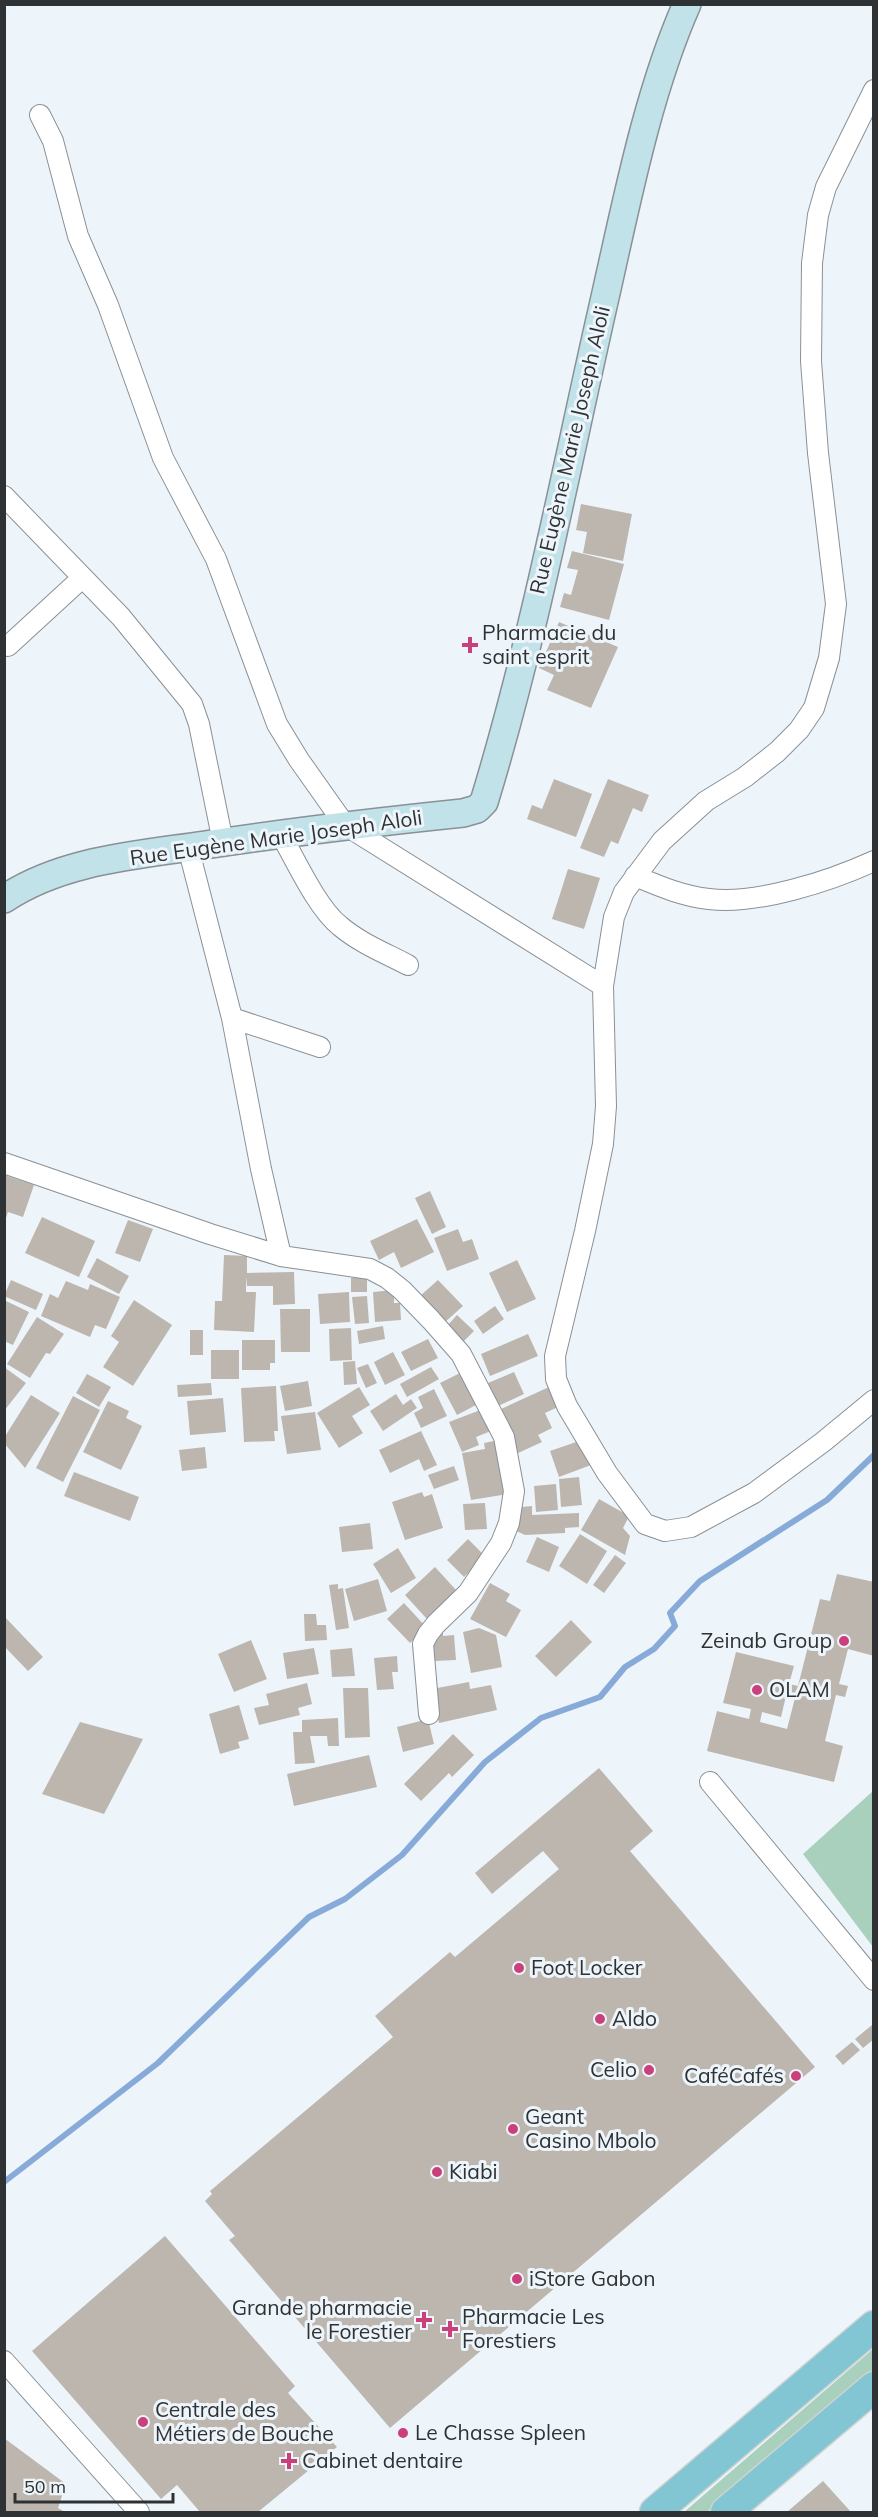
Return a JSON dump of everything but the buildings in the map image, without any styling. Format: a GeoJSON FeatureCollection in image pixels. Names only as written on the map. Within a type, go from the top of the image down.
{"type":"FeatureCollection","features":[{"type":"Feature","properties":{"kind":"main road"},"geometry":{"type":"LineString","coordinates":[[655,2512],[873,2326]]}},
{"type":"Feature","properties":{"kind":"main road"},"geometry":{"type":"LineString","coordinates":[[726,2512],[873,2387]]}},
{"type":"Feature","properties":{"kind":"street","name":"Rue Eugène Marie Joseph Aloli"},"geometry":{"type":"LineString","coordinates":[[4,899],[26,884],[104,861],[280,833],[463,813],[477,809],[484,802],[520,672],[623,216],[663,69],[687,4]]}},
{"type":"Feature","properties":{"kind":"street"},"geometry":{"type":"LineString","coordinates":[[873,90],[826,187],[818,215],[812,263],[811,361],[818,453],[837,604],[829,658],[814,708],[799,730],[761,764],[697,809],[662,841],[634,876],[624,892],[614,917],[603,986],[605,1124],[585,1231],[555,1356],[556,1379],[567,1406],[607,1473],[645,1524],[665,1531],[691,1527],[754,1493],[823,1442],[873,1400]]}},
{"type":"Feature","properties":{"kind":"street"},"geometry":{"type":"LineString","coordinates":[[40,115],[53,141],[78,236],[108,306],[163,458],[216,559],[278,724],[299,760],[345,825],[603,986]]}},
{"type":"Feature","properties":{"kind":"street"},"geometry":{"type":"LineString","coordinates":[[4,496],[121,617],[181,687],[192,704],[199,724],[223,842]]}},
{"type":"Feature","properties":{"kind":"street"},"geometry":{"type":"LineString","coordinates":[[8,646],[82,578]]}},
{"type":"Feature","properties":{"kind":"street"},"geometry":{"type":"LineString","coordinates":[[280,833],[322,905],[338,925],[362,941],[408,965]]}},
{"type":"Feature","properties":{"kind":"street"},"geometry":{"type":"LineString","coordinates":[[188,847],[232,1018],[261,1169],[281,1256]]}},
{"type":"Feature","properties":{"kind":"street"},"geometry":{"type":"LineString","coordinates":[[634,876],[674,893],[711,899],[758,898],[841,875],[873,861]]}},
{"type":"Feature","properties":{"kind":"street"},"geometry":{"type":"LineString","coordinates":[[232,1018],[320,1047]]}},
{"type":"Feature","properties":{"kind":"street"},"geometry":{"type":"LineString","coordinates":[[4,1163],[281,1256],[370,1269],[395,1284],[431,1320],[460,1354],[504,1437],[514,1491],[508,1523],[501,1543],[468,1593],[428,1634],[423,1644],[429,1714]]}},
{"type":"Feature","properties":{"kind":"street"},"geometry":{"type":"LineString","coordinates":[[710,1782],[873,1980]]}},
{"type":"Feature","properties":{"kind":"street"},"geometry":{"type":"LineString","coordinates":[[4,2361],[139,2512]]}},
{"type":"Feature","properties":{"kind":"green space"},"geometry":{"type":"Polygon","coordinates":[[[873,1791],[873,1947],[803,1854],[873,1791]]]}},
{"type":"Feature","properties":{"kind":"green space"},"geometry":{"type":"Polygon","coordinates":[[[873,2349],[873,2370],[707,2512],[684,2512],[873,2349]]]}},
{"type":"Feature","properties":{"kind":"waterway"},"geometry":{"type":"LineString","coordinates":[[4,2182],[158,2063],[309,1917],[345,1899],[402,1855],[485,1762],[541,1718],[600,1697],[625,1667],[654,1649],[675,1626],[670,1613],[700,1581],[827,1500],[874,1455]]}},
{"type":"Feature","properties":{"kind":"place","name":"Pharmacie du saint esprit"},"geometry":{"type":"Point","coordinates":[470,645]}},
{"type":"Feature","properties":{"kind":"place","name":"Zeinab Group"},"geometry":{"type":"Point","coordinates":[844,1641]}},
{"type":"Feature","properties":{"kind":"place","name":"OLAM"},"geometry":{"type":"Point","coordinates":[757,1690]}},
{"type":"Feature","properties":{"kind":"place","name":"Foot Locker"},"geometry":{"type":"Point","coordinates":[519,1968]}},
{"type":"Feature","properties":{"kind":"place","name":"Aldo"},"geometry":{"type":"Point","coordinates":[600,2019]}},
{"type":"Feature","properties":{"kind":"place","name":"Celio"},"geometry":{"type":"Point","coordinates":[649,2070]}},
{"type":"Feature","properties":{"kind":"place","name":"CaféCafés"},"geometry":{"type":"Point","coordinates":[796,2076]}},
{"type":"Feature","properties":{"kind":"place","name":"Geant Casino Mbolo"},"geometry":{"type":"Point","coordinates":[513,2129]}},
{"type":"Feature","properties":{"kind":"place","name":"Kiabi"},"geometry":{"type":"Point","coordinates":[437,2172]}},
{"type":"Feature","properties":{"kind":"place","name":"iStore Gabon"},"geometry":{"type":"Point","coordinates":[517,2279]}},
{"type":"Feature","properties":{"kind":"place","name":"Grande pharmacie le Forestier"},"geometry":{"type":"Point","coordinates":[424,2320]}},
{"type":"Feature","properties":{"kind":"place","name":"Pharmacie Les Forestiers"},"geometry":{"type":"Point","coordinates":[450,2329]}},
{"type":"Feature","properties":{"kind":"place","name":"Centrale des Métiers de Bouche"},"geometry":{"type":"Point","coordinates":[143,2422]}},
{"type":"Feature","properties":{"kind":"place","name":"Le Chasse Spleen"},"geometry":{"type":"Point","coordinates":[403,2433]}},
{"type":"Feature","properties":{"kind":"place","name":"Cabinet dentaire"},"geometry":{"type":"Point","coordinates":[289,2461]}}]}
